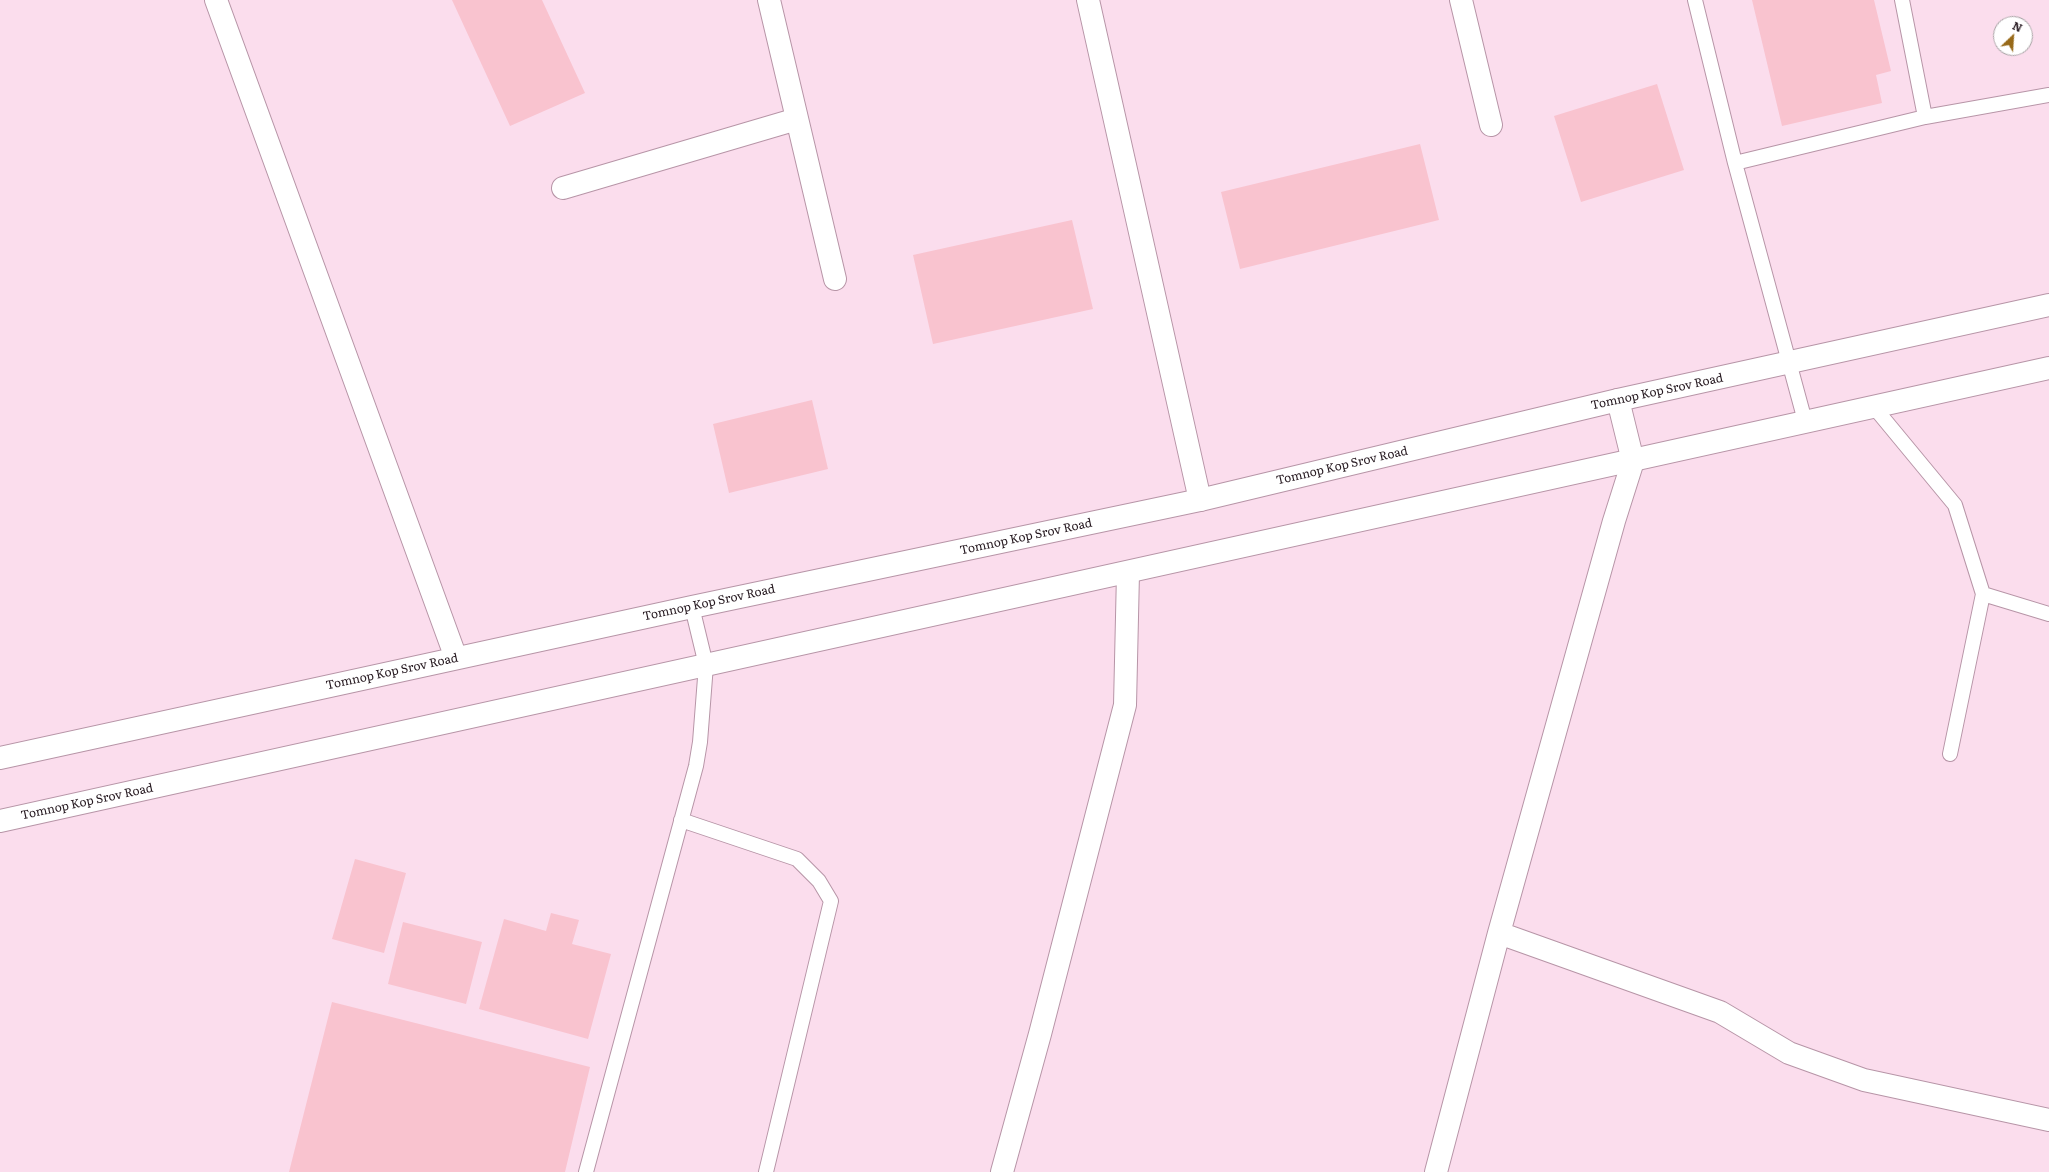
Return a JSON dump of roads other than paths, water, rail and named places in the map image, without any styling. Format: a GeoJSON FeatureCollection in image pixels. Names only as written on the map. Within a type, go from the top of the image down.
{"type":"FeatureCollection","features":[{"type":"Feature","properties":{"kind":"main road"},"geometry":{"type":"LineString","coordinates":[[216,0],[456,658]]}},
{"type":"Feature","properties":{"kind":"main road"},"geometry":{"type":"LineString","coordinates":[[769,0],[834,279]]}},
{"type":"Feature","properties":{"kind":"main road"},"geometry":{"type":"LineString","coordinates":[[1088,0],[1200,500]]}},
{"type":"Feature","properties":{"kind":"main road"},"geometry":{"type":"LineString","coordinates":[[1461,0],[1491,125]]}},
{"type":"Feature","properties":{"kind":"main road"},"geometry":{"type":"LineString","coordinates":[[563,188],[797,119]]}},
{"type":"Feature","properties":{"kind":"main road","name":"Tomnop Kop Srov Road"},"geometry":{"type":"LineString","coordinates":[[0,758],[692,607],[1200,500],[1618,400],[2049,305]]}},
{"type":"Feature","properties":{"kind":"main road","name":"Tomnop Kop Srov Road"},"geometry":{"type":"LineString","coordinates":[[0,821],[2049,368]]}},
{"type":"Feature","properties":{"kind":"main road"},"geometry":{"type":"LineString","coordinates":[[1436,1172],[1499,933],[1614,521],[1633,461],[1618,400]]}},
{"type":"Feature","properties":{"kind":"main road"},"geometry":{"type":"LineString","coordinates":[[1002,1172],[1040,1034],[1125,705],[1128,572]]}},
{"type":"Feature","properties":{"kind":"main road"},"geometry":{"type":"LineString","coordinates":[[1499,933],[1720,1012],[1789,1053],[1864,1080],[2049,1120]]}},
{"type":"Feature","properties":{"kind":"lane"},"geometry":{"type":"LineString","coordinates":[[1695,0],[1735,162],[1805,421]]}},
{"type":"Feature","properties":{"kind":"lane"},"geometry":{"type":"LineString","coordinates":[[1902,0],[1925,117]]}},
{"type":"Feature","properties":{"kind":"lane"},"geometry":{"type":"LineString","coordinates":[[1735,162],[1925,117],[2049,95]]}},
{"type":"Feature","properties":{"kind":"lane"},"geometry":{"type":"LineString","coordinates":[[1874,407],[1955,505],[1984,594],[1950,754]]}},
{"type":"Feature","properties":{"kind":"lane"},"geometry":{"type":"LineString","coordinates":[[1984,594],[2049,614]]}},
{"type":"Feature","properties":{"kind":"lane"},"geometry":{"type":"LineString","coordinates":[[586,1172],[681,820],[700,742],[706,666],[692,607]]}},
{"type":"Feature","properties":{"kind":"lane"},"geometry":{"type":"LineString","coordinates":[[681,820],[797,859],[819,880],[831,901],[766,1172]]}}]}
